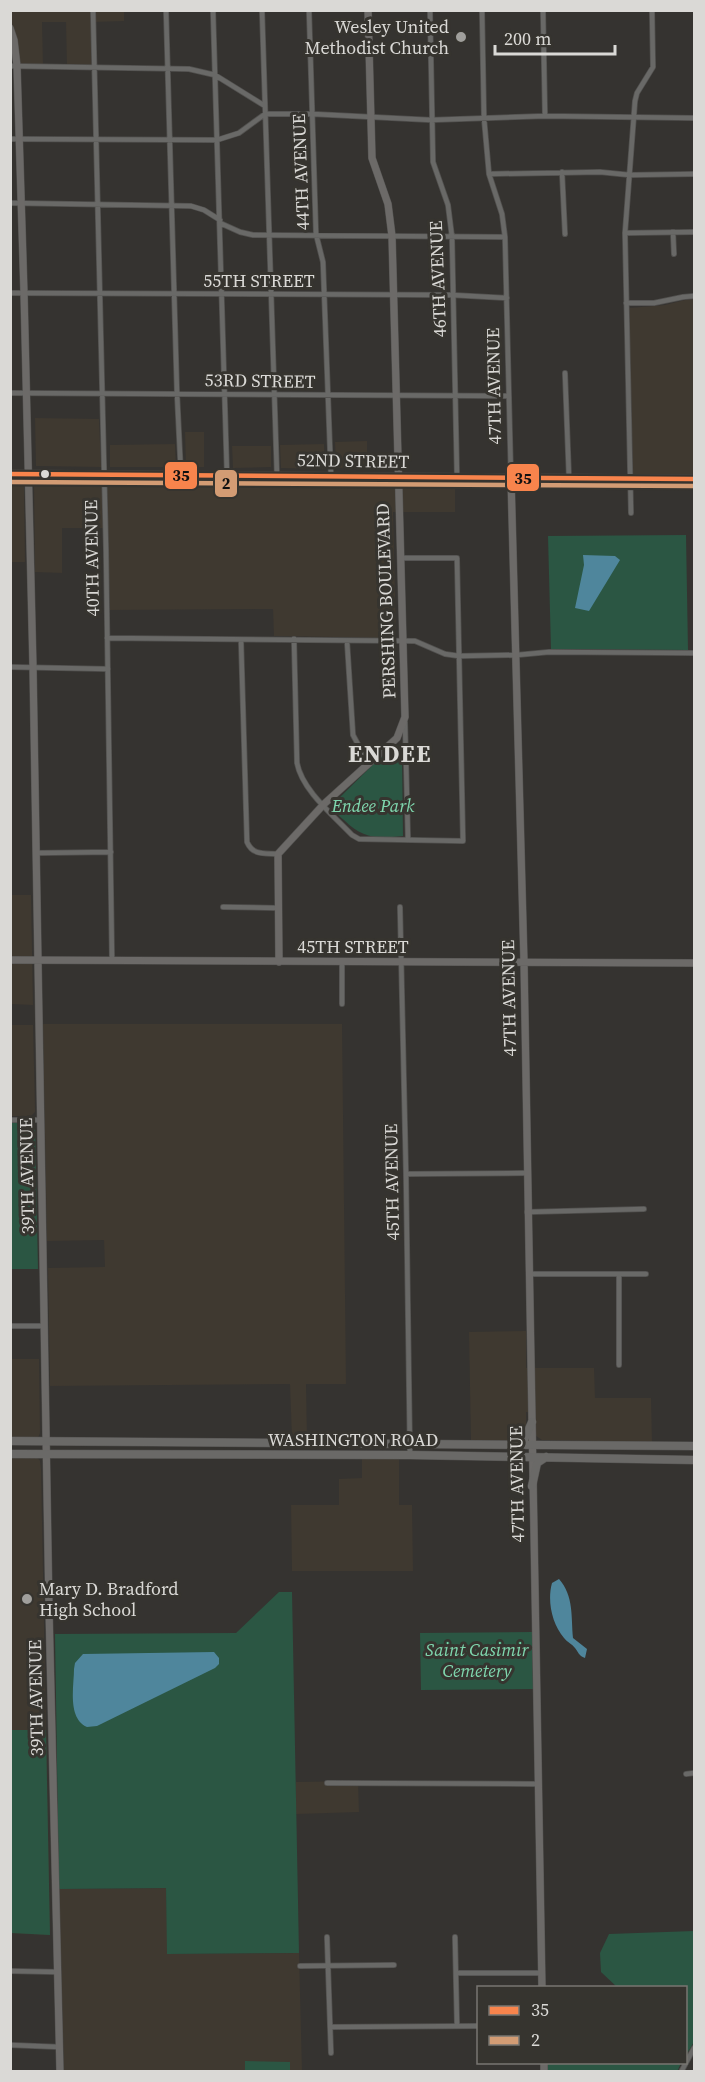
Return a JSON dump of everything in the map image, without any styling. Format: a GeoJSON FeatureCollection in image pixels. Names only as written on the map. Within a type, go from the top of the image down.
{"type":"FeatureCollection","features":[{"type":"Feature","properties":{"kind":"main road","name":"52ND STREET"},"geometry":{"type":"LineString","coordinates":[[10,474],[694,479]]}},
{"type":"Feature","properties":{"kind":"main road"},"geometry":{"type":"LineString","coordinates":[[515,1444],[524,1440],[532,1422]]}},
{"type":"Feature","properties":{"kind":"main road","name":"WASHINGTON ROAD"},"geometry":{"type":"LineString","coordinates":[[10,1441],[694,1446]]}},
{"type":"Feature","properties":{"kind":"main road","name":"WASHINGTON ROAD"},"geometry":{"type":"LineString","coordinates":[[10,1454],[410,1455],[694,1460]]}},
{"type":"Feature","properties":{"kind":"main road"},"geometry":{"type":"LineString","coordinates":[[532,1486],[537,1463],[548,1457]]}},
{"type":"Feature","properties":{"kind":"street","name":"40TH AVENUE"},"geometry":{"type":"LineString","coordinates":[[93,10],[108,669],[112,960]]}},
{"type":"Feature","properties":{"kind":"street"},"geometry":{"type":"LineString","coordinates":[[166,10],[181,475]]}},
{"type":"Feature","properties":{"kind":"street"},"geometry":{"type":"LineString","coordinates":[[213,10],[227,475]]}},
{"type":"Feature","properties":{"kind":"street"},"geometry":{"type":"LineString","coordinates":[[262,10],[277,476]]}},
{"type":"Feature","properties":{"kind":"street","name":"44TH AVENUE"},"geometry":{"type":"LineString","coordinates":[[309,10],[316,234],[323,262],[331,476]]}},
{"type":"Feature","properties":{"kind":"street","name":"PERSHING BOULEVARD"},"geometry":{"type":"LineString","coordinates":[[278,854],[324,804],[397,738],[405,717],[392,236],[388,204],[372,158],[368,10]]}},
{"type":"Feature","properties":{"kind":"street","name":"46TH AVENUE"},"geometry":{"type":"LineString","coordinates":[[430,10],[433,162],[448,205],[452,237],[457,477]]}},
{"type":"Feature","properties":{"kind":"street","name":"47TH AVENUE"},"geometry":{"type":"LineString","coordinates":[[482,10],[484,118],[489,174],[502,214],[505,237],[507,298],[524,963],[542,1986]]}},
{"type":"Feature","properties":{"kind":"street"},"geometry":{"type":"LineString","coordinates":[[543,10],[545,116]]}},
{"type":"Feature","properties":{"kind":"street"},"geometry":{"type":"LineString","coordinates":[[631,513],[625,233],[633,117],[638,93],[653,67],[652,10]]}},
{"type":"Feature","properties":{"kind":"street","name":"39TH AVENUE"},"geometry":{"type":"LineString","coordinates":[[10,28],[14,66],[14,139],[21,203],[24,293],[60,2072]]}},
{"type":"Feature","properties":{"kind":"street"},"geometry":{"type":"LineString","coordinates":[[14,66],[189,69],[215,75],[265,106]]}},
{"type":"Feature","properties":{"kind":"street"},"geometry":{"type":"LineString","coordinates":[[14,139],[217,140],[239,133],[265,114],[431,120],[545,116],[694,118]]}},
{"type":"Feature","properties":{"kind":"street"},"geometry":{"type":"LineString","coordinates":[[562,172],[565,234]]}},
{"type":"Feature","properties":{"kind":"street"},"geometry":{"type":"LineString","coordinates":[[489,174],[600,172],[630,175],[694,174]]}},
{"type":"Feature","properties":{"kind":"street"},"geometry":{"type":"LineString","coordinates":[[10,203],[171,204],[197,208],[240,232],[253,235],[505,237]]}},
{"type":"Feature","properties":{"kind":"street"},"geometry":{"type":"LineString","coordinates":[[673,232],[674,254]]}},
{"type":"Feature","properties":{"kind":"street"},"geometry":{"type":"LineString","coordinates":[[625,233],[694,232]]}},
{"type":"Feature","properties":{"kind":"street","name":"55TH STREET"},"geometry":{"type":"LineString","coordinates":[[10,293],[452,295],[507,298]]}},
{"type":"Feature","properties":{"kind":"street"},"geometry":{"type":"LineString","coordinates":[[626,303],[654,303],[694,296]]}},
{"type":"Feature","properties":{"kind":"street"},"geometry":{"type":"LineString","coordinates":[[566,373],[569,478]]}},
{"type":"Feature","properties":{"kind":"street","name":"53RD STREET"},"geometry":{"type":"LineString","coordinates":[[10,393],[509,396]]}},
{"type":"Feature","properties":{"kind":"street"},"geometry":{"type":"LineString","coordinates":[[294,639],[297,762],[300,775],[306,785],[352,835],[359,839],[463,841],[456,558],[400,558]]}},
{"type":"Feature","properties":{"kind":"street"},"geometry":{"type":"LineString","coordinates":[[107,638],[415,640],[445,654],[459,656],[549,652],[694,653]]}},
{"type":"Feature","properties":{"kind":"street"},"geometry":{"type":"LineString","coordinates":[[241,640],[247,842],[250,850],[258,853],[278,854],[279,962]]}},
{"type":"Feature","properties":{"kind":"street"},"geometry":{"type":"LineString","coordinates":[[347,641],[352,735],[361,750],[371,760]]}},
{"type":"Feature","properties":{"kind":"street"},"geometry":{"type":"LineString","coordinates":[[10,667],[108,669]]}},
{"type":"Feature","properties":{"kind":"street"},"geometry":{"type":"LineString","coordinates":[[405,717],[408,839]]}},
{"type":"Feature","properties":{"kind":"street"},"geometry":{"type":"LineString","coordinates":[[35,853],[111,852]]}},
{"type":"Feature","properties":{"kind":"street"},"geometry":{"type":"LineString","coordinates":[[223,907],[278,908]]}},
{"type":"Feature","properties":{"kind":"street","name":"45TH AVENUE"},"geometry":{"type":"LineString","coordinates":[[400,907],[410,1455]]}},
{"type":"Feature","properties":{"kind":"street","name":"45TH STREET"},"geometry":{"type":"LineString","coordinates":[[10,960],[694,963]]}},
{"type":"Feature","properties":{"kind":"street"},"geometry":{"type":"LineString","coordinates":[[342,962],[342,1005]]}},
{"type":"Feature","properties":{"kind":"street"},"geometry":{"type":"LineString","coordinates":[[10,1120],[41,1120]]}},
{"type":"Feature","properties":{"kind":"street"},"geometry":{"type":"LineString","coordinates":[[406,1174],[526,1173]]}},
{"type":"Feature","properties":{"kind":"street"},"geometry":{"type":"LineString","coordinates":[[527,1212],[644,1209]]}},
{"type":"Feature","properties":{"kind":"street"},"geometry":{"type":"LineString","coordinates":[[530,1274],[646,1274]]}},
{"type":"Feature","properties":{"kind":"street"},"geometry":{"type":"LineString","coordinates":[[619,1275],[619,1365]]}},
{"type":"Feature","properties":{"kind":"street"},"geometry":{"type":"LineString","coordinates":[[10,1326],[45,1326]]}},
{"type":"Feature","properties":{"kind":"street"},"geometry":{"type":"LineString","coordinates":[[686,1774],[694,1773]]}},
{"type":"Feature","properties":{"kind":"street"},"geometry":{"type":"LineString","coordinates":[[327,1783],[538,1784]]}},
{"type":"Feature","properties":{"kind":"street"},"geometry":{"type":"LineString","coordinates":[[455,1936],[457,2025]]}},
{"type":"Feature","properties":{"kind":"street"},"geometry":{"type":"LineString","coordinates":[[327,1938],[331,2054]]}},
{"type":"Feature","properties":{"kind":"street"},"geometry":{"type":"LineString","coordinates":[[300,1966],[394,1965]]}},
{"type":"Feature","properties":{"kind":"street"},"geometry":{"type":"LineString","coordinates":[[10,1971],[58,1971]]}},
{"type":"Feature","properties":{"kind":"street"},"geometry":{"type":"LineString","coordinates":[[456,1973],[542,1973]]}},
{"type":"Feature","properties":{"kind":"street"},"geometry":{"type":"LineString","coordinates":[[330,2027],[477,2026]]}},
{"type":"Feature","properties":{"kind":"street"},"geometry":{"type":"LineString","coordinates":[[10,2045],[60,2047]]}},
{"type":"Feature","properties":{"kind":"shaded area"},"geometry":{"type":"Polygon","coordinates":[[[11,11],[124,11],[124,21],[93,22],[95,67],[67,67],[66,22],[42,22],[43,66],[17,66],[11,36],[11,11]]]}},
{"type":"Feature","properties":{"kind":"shaded area"},"geometry":{"type":"Polygon","coordinates":[[[694,299],[694,475],[633,474],[629,308],[665,305],[694,299]]]}},
{"type":"Feature","properties":{"kind":"shaded area"},"geometry":{"type":"Polygon","coordinates":[[[35,418],[99,419],[101,467],[36,466],[35,418]]]}},
{"type":"Feature","properties":{"kind":"shaded area"},"geometry":{"type":"Polygon","coordinates":[[[185,432],[204,432],[204,467],[186,467],[185,432]]]}},
{"type":"Feature","properties":{"kind":"shaded area"},"geometry":{"type":"Polygon","coordinates":[[[367,441],[367,467],[336,468],[335,442],[367,441]]]}},
{"type":"Feature","properties":{"kind":"shaded area"},"geometry":{"type":"Polygon","coordinates":[[[175,444],[176,467],[110,467],[110,445],[175,444]]]}},
{"type":"Feature","properties":{"kind":"shaded area"},"geometry":{"type":"Polygon","coordinates":[[[324,444],[325,469],[281,468],[280,445],[324,444]]]}},
{"type":"Feature","properties":{"kind":"shaded area"},"geometry":{"type":"Polygon","coordinates":[[[232,446],[271,446],[271,467],[233,468],[232,446]]]}},
{"type":"Feature","properties":{"kind":"shaded area"},"geometry":{"type":"Polygon","coordinates":[[[11,480],[22,481],[24,485],[25,562],[11,562],[11,480]]]}},
{"type":"Feature","properties":{"kind":"shaded area"},"geometry":{"type":"Polygon","coordinates":[[[37,480],[212,484],[238,482],[455,483],[455,512],[393,512],[396,636],[392,638],[274,636],[273,609],[110,610],[108,528],[62,528],[62,573],[35,572],[34,482],[37,480]]]}},
{"type":"Feature","properties":{"kind":"shaded area"},"geometry":{"type":"Polygon","coordinates":[[[11,895],[31,895],[33,1005],[11,1004],[11,895]]]}},
{"type":"Feature","properties":{"kind":"shaded area"},"geometry":{"type":"Polygon","coordinates":[[[43,1024],[342,1024],[346,1384],[306,1384],[307,1439],[292,1439],[290,1384],[50,1386],[48,1268],[105,1267],[104,1240],[47,1241],[43,1024]]]}},
{"type":"Feature","properties":{"kind":"shaded area"},"geometry":{"type":"Polygon","coordinates":[[[11,1025],[33,1025],[35,1112],[31,1116],[11,1116],[11,1025]]]}},
{"type":"Feature","properties":{"kind":"shaded area"},"geometry":{"type":"Polygon","coordinates":[[[526,1331],[526,1368],[594,1368],[595,1398],[651,1398],[652,1442],[542,1440],[536,1436],[534,1413],[526,1412],[526,1430],[521,1439],[512,1441],[471,1440],[469,1332],[526,1331]]]}},
{"type":"Feature","properties":{"kind":"shaded area"},"geometry":{"type":"Polygon","coordinates":[[[11,1359],[39,1359],[40,1433],[38,1438],[11,1438],[11,1359]]]}},
{"type":"Feature","properties":{"kind":"shaded area","name":"Mary D. Bradford High School"},"geometry":{"type":"Polygon","coordinates":[[[10,1457],[38,1458],[41,1469],[50,1935],[11,1933],[10,1457]]]}},
{"type":"Feature","properties":{"kind":"shaded area"},"geometry":{"type":"Polygon","coordinates":[[[362,1458],[399,1458],[399,1505],[412,1505],[413,1571],[292,1571],[291,1505],[339,1505],[339,1479],[362,1478],[362,1458]]]}},
{"type":"Feature","properties":{"kind":"shaded area"},"geometry":{"type":"Polygon","coordinates":[[[358,1781],[359,1812],[296,1814],[296,1782],[358,1781]]]}},
{"type":"Feature","properties":{"kind":"shaded area"},"geometry":{"type":"Polygon","coordinates":[[[166,1888],[168,1954],[299,1953],[302,2071],[64,2071],[59,1889],[166,1888]]]}},
{"type":"Feature","properties":{"kind":"green space"},"geometry":{"type":"Polygon","coordinates":[[[686,535],[688,650],[551,649],[548,536],[686,535]]]}},
{"type":"Feature","properties":{"kind":"green space","name":"Endee Park"},"geometry":{"type":"Polygon","coordinates":[[[400,746],[402,751],[403,836],[378,837],[364,834],[340,817],[332,805],[391,747],[400,746]]]}},
{"type":"Feature","properties":{"kind":"green space"},"geometry":{"type":"Polygon","coordinates":[[[11,1122],[30,1122],[35,1126],[38,1269],[11,1269],[11,1122]]]}},
{"type":"Feature","properties":{"kind":"green space"},"geometry":{"type":"Polygon","coordinates":[[[279,1592],[292,1592],[299,1953],[167,1954],[166,1888],[59,1889],[55,1634],[236,1633],[279,1592]]]}},
{"type":"Feature","properties":{"kind":"green space","name":"Saint Casimir Cemetery"},"geometry":{"type":"Polygon","coordinates":[[[532,1632],[533,1689],[421,1690],[420,1633],[532,1632]]]}},
{"type":"Feature","properties":{"kind":"green space"},"geometry":{"type":"Polygon","coordinates":[[[11,1730],[46,1730],[50,1935],[11,1933],[11,1730]]]}},
{"type":"Feature","properties":{"kind":"green space"},"geometry":{"type":"Polygon","coordinates":[[[694,1931],[694,2042],[687,2053],[687,1986],[616,1986],[601,1972],[600,1953],[609,1934],[694,1931]]]}},
{"type":"Feature","properties":{"kind":"green space"},"geometry":{"type":"Polygon","coordinates":[[[245,2061],[290,2062],[290,2071],[245,2071],[245,2061]]]}},
{"type":"Feature","properties":{"kind":"green space"},"geometry":{"type":"Polygon","coordinates":[[[547,2064],[681,2064],[677,2072],[547,2071],[547,2064]]]}},
{"type":"Feature","properties":{"kind":"water"},"geometry":{"type":"Polygon","coordinates":[[[583,555],[615,556],[620,560],[589,611],[575,608],[584,565],[583,555]]]}},
{"type":"Feature","properties":{"kind":"water"},"geometry":{"type":"Polygon","coordinates":[[[559,1579],[569,1600],[573,1638],[587,1649],[585,1658],[564,1638],[554,1619],[550,1605],[551,1590],[552,1583],[559,1579]]]}},
{"type":"Feature","properties":{"kind":"water"},"geometry":{"type":"Polygon","coordinates":[[[214,1652],[219,1658],[219,1664],[215,1668],[97,1726],[87,1727],[77,1717],[73,1701],[74,1669],[75,1663],[83,1654],[214,1652]]]}},
{"type":"Feature","properties":{"kind":"transit line","name":"35"},"geometry":{"type":"LineString","coordinates":[[10,474],[694,479]]}},
{"type":"Feature","properties":{"kind":"transit line","name":"2"},"geometry":{"type":"LineString","coordinates":[[10,482],[694,486]]}},
{"type":"Feature","properties":{"kind":"place","name":"Wesley United Methodist Church"},"geometry":{"type":"Point","coordinates":[461,37]}},
{"type":"Feature","properties":{"kind":"place","name":"Mary D. Bradford High School"},"geometry":{"type":"Point","coordinates":[27,1599]}},
{"type":"Feature","properties":{"kind":"district","name":"ENDEE"},"geometry":{"type":"Point","coordinates":[390,754]}}]}
